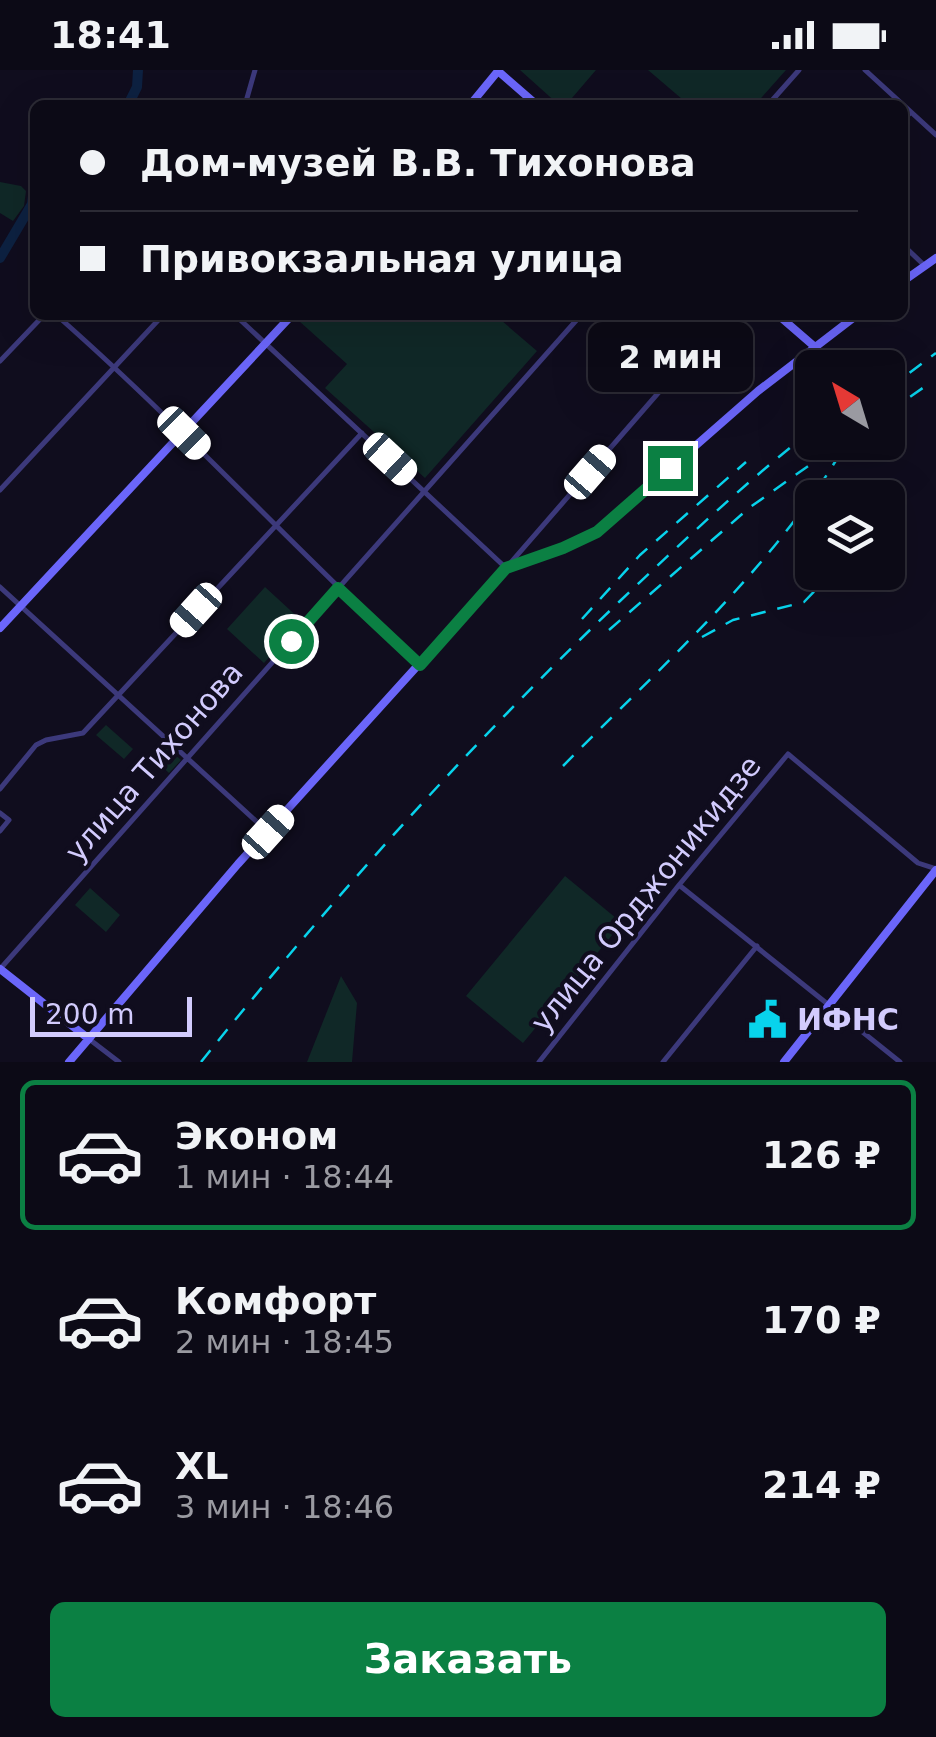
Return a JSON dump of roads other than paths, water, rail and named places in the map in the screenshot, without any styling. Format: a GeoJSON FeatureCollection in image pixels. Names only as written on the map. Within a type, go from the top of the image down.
{"type":"FeatureCollection","features":[{"type":"Feature","properties":{"kind":"main road"},"geometry":{"type":"LineString","coordinates":[[474,100],[498,70],[531,100]]}},
{"type":"Feature","properties":{"kind":"main road"},"geometry":{"type":"LineString","coordinates":[[908,278],[936,258]]}},
{"type":"Feature","properties":{"kind":"main road"},"geometry":{"type":"LineString","coordinates":[[0,628],[287,320]]}},
{"type":"Feature","properties":{"kind":"main road"},"geometry":{"type":"LineString","coordinates":[[784,320],[814,347]]}},
{"type":"Feature","properties":{"kind":"main road"},"geometry":{"type":"LineString","coordinates":[[69,1062],[268,832],[506,568],[597,532],[758,391],[850,320]]}},
{"type":"Feature","properties":{"kind":"main road"},"geometry":{"type":"LineString","coordinates":[[784,1062],[936,869]]}},
{"type":"Feature","properties":{"kind":"main road"},"geometry":{"type":"LineString","coordinates":[[0,969],[89,1039]]}},
{"type":"Feature","properties":{"kind":"street"},"geometry":{"type":"LineString","coordinates":[[246,100],[255,70]]}},
{"type":"Feature","properties":{"kind":"street"},"geometry":{"type":"LineString","coordinates":[[772,100],[799,70]]}},
{"type":"Feature","properties":{"kind":"street"},"geometry":{"type":"LineString","coordinates":[[865,70],[898,100]]}},
{"type":"Feature","properties":{"kind":"street"},"geometry":{"type":"LineString","coordinates":[[908,109],[936,135]]}},
{"type":"Feature","properties":{"kind":"street"},"geometry":{"type":"LineString","coordinates":[[908,115],[911,112]]}},
{"type":"Feature","properties":{"kind":"street"},"geometry":{"type":"LineString","coordinates":[[908,250],[925,266]]}},
{"type":"Feature","properties":{"kind":"street"},"geometry":{"type":"LineString","coordinates":[[0,360],[41,320]]}},
{"type":"Feature","properties":{"kind":"street"},"geometry":{"type":"LineString","coordinates":[[62,320],[184,433],[420,665]]}},
{"type":"Feature","properties":{"kind":"street"},"geometry":{"type":"LineString","coordinates":[[0,490],[158,320]]}},
{"type":"Feature","properties":{"kind":"street"},"geometry":{"type":"LineString","coordinates":[[240,320],[506,568],[722,320]]}},
{"type":"Feature","properties":{"kind":"street","name":"улица Тихонова"},"geometry":{"type":"LineString","coordinates":[[0,969],[577,320]]}},
{"type":"Feature","properties":{"kind":"street"},"geometry":{"type":"LineString","coordinates":[[0,788],[36,746],[46,740],[83,733],[362,433]]}},
{"type":"Feature","properties":{"kind":"street"},"geometry":{"type":"LineString","coordinates":[[0,587],[268,832]]}},
{"type":"Feature","properties":{"kind":"street","name":"улица Орджоникидзе"},"geometry":{"type":"LineString","coordinates":[[538,1062],[788,754],[918,863],[936,869]]}},
{"type":"Feature","properties":{"kind":"street"},"geometry":{"type":"LineString","coordinates":[[0,813],[9,820],[0,831]]}},
{"type":"Feature","properties":{"kind":"street"},"geometry":{"type":"LineString","coordinates":[[679,885],[900,1062]]}},
{"type":"Feature","properties":{"kind":"street"},"geometry":{"type":"LineString","coordinates":[[663,1062],[756,946]]}},
{"type":"Feature","properties":{"kind":"street"},"geometry":{"type":"LineString","coordinates":[[89,1039],[118,1062]]}},
{"type":"Feature","properties":{"kind":"waterway"},"geometry":{"type":"LineString","coordinates":[[130,100],[137,87],[138,70]]}},
{"type":"Feature","properties":{"kind":"waterway"},"geometry":{"type":"LineString","coordinates":[[0,258],[30,207]]}},
{"type":"Feature","properties":{"kind":"railway"},"geometry":{"type":"LineString","coordinates":[[905,376],[936,353]]}},
{"type":"Feature","properties":{"kind":"railway"},"geometry":{"type":"LineString","coordinates":[[905,400],[930,383]]}},
{"type":"Feature","properties":{"kind":"railway"},"geometry":{"type":"LineString","coordinates":[[201,1062],[351,882],[509,711],[690,535],[795,444]]}},
{"type":"Feature","properties":{"kind":"railway"},"geometry":{"type":"LineString","coordinates":[[609,630],[749,508],[817,460]]}},
{"type":"Feature","properties":{"kind":"railway"},"geometry":{"type":"LineString","coordinates":[[563,766],[752,573],[836,460]]}},
{"type":"Feature","properties":{"kind":"railway"},"geometry":{"type":"LineString","coordinates":[[582,619],[640,555],[746,462]]}},
{"type":"Feature","properties":{"kind":"railway"},"geometry":{"type":"LineString","coordinates":[[702,637],[733,620],[804,602],[816,590]]}},
{"type":"Feature","properties":{"kind":"place","name":"ИФНС"},"geometry":{"type":"Point","coordinates":[767,1020]}}]}
